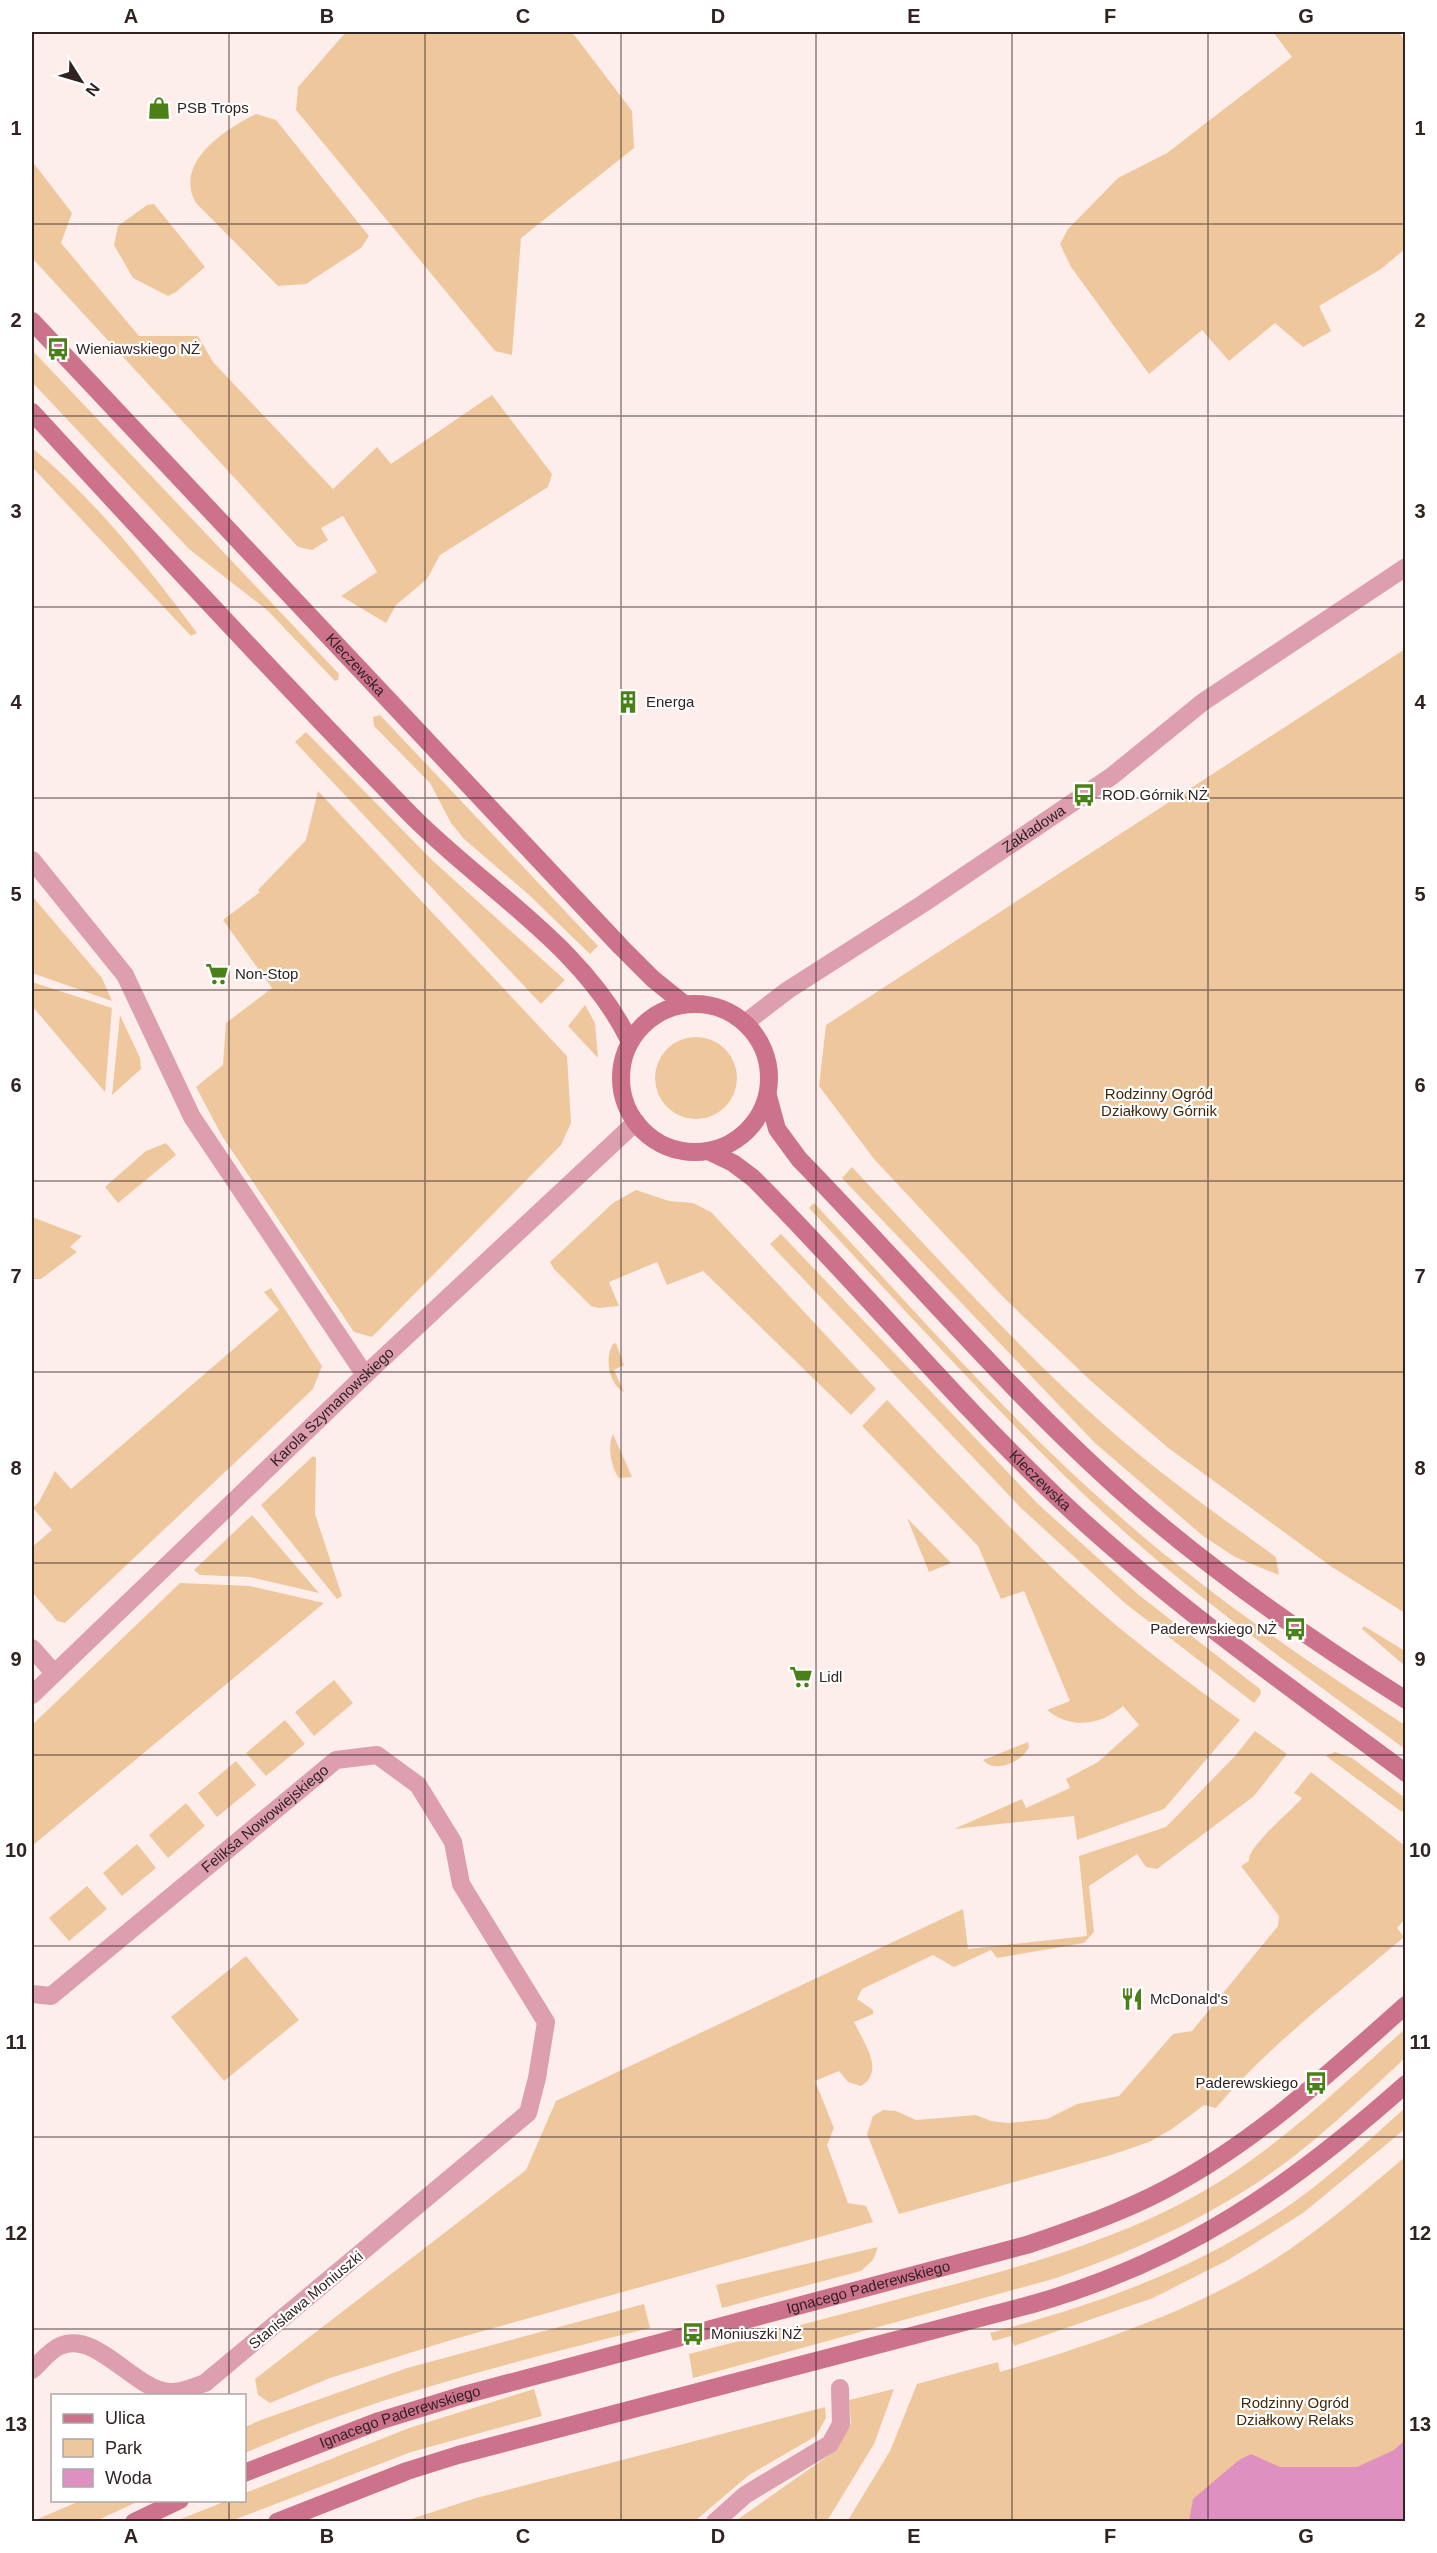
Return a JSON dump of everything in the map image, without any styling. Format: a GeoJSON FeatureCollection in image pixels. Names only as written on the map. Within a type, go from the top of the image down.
{"type":"FeatureCollection","features":[{"type":"Feature","properties":{"kind":"main road","name":"Kleczewska"},"geometry":{"type":"LineString","coordinates":[[32,321],[621,947],[653,979],[684,1004]]}},
{"type":"Feature","properties":{"kind":"main road"},"geometry":{"type":"LineString","coordinates":[[32,413],[412,816],[539,928],[588,979],[608,1002],[630,1042]]}},
{"type":"Feature","properties":{"kind":"main road"},"geometry":{"type":"LineString","coordinates":[[768,1096],[752,1126],[740,1138],[708,1151],[686,1152],[664,1146],[650,1137],[636,1122],[624,1099],[621,1084],[624,1055],[640,1028],[653,1017],[684,1004],[719,1007],[745,1023],[756,1034],[768,1060],[768,1096],[777,1129],[799,1159],[1024,1398],[1161,1526],[1248,1595],[1406,1700]]}},
{"type":"Feature","properties":{"kind":"main road","name":"Kleczewska"},"geometry":{"type":"LineString","coordinates":[[708,1151],[733,1162],[753,1178],[1024,1464],[1114,1549],[1191,1613],[1406,1773]]}},
{"type":"Feature","properties":{"kind":"main road","name":"Ignacego Paderewskiego"},"geometry":{"type":"LineString","coordinates":[[246,2472],[380,2421],[460,2396],[1030,2244],[1102,2218],[1167,2189],[1270,2123],[1406,2006]]}},
{"type":"Feature","properties":{"kind":"main road"},"geometry":{"type":"LineString","coordinates":[[277,2522],[407,2471],[469,2452],[1033,2304],[1116,2278],[1180,2248],[1271,2193],[1329,2151],[1406,2084]]}},
{"type":"Feature","properties":{"kind":"main road"},"geometry":{"type":"LineString","coordinates":[[134,2522],[176,2502]]}},
{"type":"Feature","properties":{"kind":"street","name":"Zakładowa"},"geometry":{"type":"LineString","coordinates":[[745,1023],[788,990],[924,903],[1112,776],[1203,702],[1406,567]]}},
{"type":"Feature","properties":{"kind":"street"},"geometry":{"type":"LineString","coordinates":[[32,860],[125,975],[192,1117],[365,1375]]}},
{"type":"Feature","properties":{"kind":"street","name":"Karola Szymanowskiego"},"geometry":{"type":"LineString","coordinates":[[32,1695],[365,1375],[636,1122]]}},
{"type":"Feature","properties":{"kind":"street"},"geometry":{"type":"LineString","coordinates":[[32,1648],[54,1673]]}},
{"type":"Feature","properties":{"kind":"street","name":"Feliksa Nowowiejskiego"},"geometry":{"type":"LineString","coordinates":[[32,1994],[51,1996],[336,1760],[377,1755],[418,1785],[453,1842],[461,1884],[546,2022],[537,2078]]}},
{"type":"Feature","properties":{"kind":"street","name":"Stanisława Moniuszki"},"geometry":{"type":"LineString","coordinates":[[32,2370],[59,2346],[75,2343],[106,2355],[136,2378],[166,2392],[180,2391],[205,2383],[528,2113],[537,2078]]}},
{"type":"Feature","properties":{"kind":"street"},"geometry":{"type":"LineString","coordinates":[[716,2522],[745,2495],[830,2444],[841,2424],[840,2388]]}},
{"type":"Feature","properties":{"kind":"green space"},"geometry":{"type":"Polygon","coordinates":[[[346,32],[572,32],[632,111],[634,148],[521,238],[512,355],[495,351],[296,110],[298,87],[346,32]]]}},
{"type":"Feature","properties":{"kind":"green space"},"geometry":{"type":"Polygon","coordinates":[[[1273,32],[1399,32],[1405,42],[1405,249],[1381,269],[1319,306],[1331,331],[1303,347],[1275,323],[1229,361],[1202,330],[1149,374],[1071,267],[1060,244],[1068,229],[1118,178],[1167,153],[1292,57],[1273,32]]]}},
{"type":"Feature","properties":{"kind":"green space"},"geometry":{"type":"Polygon","coordinates":[[[256,114],[276,120],[369,236],[361,248],[306,284],[278,286],[196,203],[191,188],[191,174],[206,149],[217,138],[256,114]]]}},
{"type":"Feature","properties":{"kind":"green space"},"geometry":{"type":"Polygon","coordinates":[[[32,161],[72,213],[61,243],[139,336],[198,336],[213,362],[333,489],[377,447],[391,464],[492,395],[552,474],[548,487],[440,555],[427,579],[396,605],[386,623],[341,596],[377,572],[343,516],[321,528],[328,540],[312,550],[298,547],[32,258],[32,161]]]}},
{"type":"Feature","properties":{"kind":"green space"},"geometry":{"type":"Polygon","coordinates":[[[154,204],[205,267],[168,296],[133,278],[114,245],[118,226],[147,205],[154,204]]]}},
{"type":"Feature","properties":{"kind":"green space"},"geometry":{"type":"Polygon","coordinates":[[[32,350],[339,674],[338,680],[335,681],[267,610],[189,549],[32,382],[32,350]]]}},
{"type":"Feature","properties":{"kind":"green space"},"geometry":{"type":"Polygon","coordinates":[[[32,448],[78,489],[120,535],[197,633],[191,636],[32,467],[32,448]]]}},
{"type":"Feature","properties":{"kind":"green space","name":"Rodzinny Ogród Działkowy Górnik"},"geometry":{"type":"Polygon","coordinates":[[[1405,649],[1405,1613],[1332,1567],[1167,1447],[1091,1381],[1004,1298],[874,1159],[819,1086],[826,1025],[1405,649]]]}},
{"type":"Feature","properties":{"kind":"green space"},"geometry":{"type":"Polygon","coordinates":[[[380,715],[598,946],[590,954],[528,894],[464,839],[451,823],[430,783],[374,726],[373,717],[380,715]]]}},
{"type":"Feature","properties":{"kind":"green space"},"geometry":{"type":"Polygon","coordinates":[[[306,732],[432,860],[565,980],[541,1004],[295,742],[306,732]]]}},
{"type":"Feature","properties":{"kind":"green space"},"geometry":{"type":"Polygon","coordinates":[[[318,791],[567,1056],[571,1123],[561,1145],[372,1337],[354,1332],[222,1136],[196,1087],[223,1065],[226,1023],[272,988],[223,920],[260,892],[258,890],[306,840],[318,791]]]}},
{"type":"Feature","properties":{"kind":"green space"},"geometry":{"type":"Polygon","coordinates":[[[32,896],[102,978],[112,1001],[32,973],[32,896]]]}},
{"type":"Feature","properties":{"kind":"green space"},"geometry":{"type":"Polygon","coordinates":[[[32,982],[112,1008],[105,1092],[32,1006],[32,982]]]}},
{"type":"Feature","properties":{"kind":"green space"},"geometry":{"type":"Polygon","coordinates":[[[585,1005],[595,1023],[598,1058],[568,1026],[585,1005]]]}},
{"type":"Feature","properties":{"kind":"green space"},"geometry":{"type":"Polygon","coordinates":[[[120,1015],[140,1058],[141,1069],[112,1095],[120,1015]]]}},
{"type":"Feature","properties":{"kind":"green space"},"geometry":{"type":"Polygon","coordinates":[[[696,1037],[712,1040],[725,1049],[734,1062],[737,1078],[734,1094],[725,1107],[712,1116],[696,1119],[680,1116],[667,1107],[658,1094],[655,1078],[658,1062],[667,1049],[680,1040],[696,1037]]]}},
{"type":"Feature","properties":{"kind":"green space"},"geometry":{"type":"Polygon","coordinates":[[[166,1143],[176,1155],[118,1203],[105,1187],[146,1151],[166,1143]]]}},
{"type":"Feature","properties":{"kind":"green space"},"geometry":{"type":"Polygon","coordinates":[[[852,1167],[978,1302],[1076,1399],[1150,1463],[1276,1557],[1279,1575],[1235,1557],[1203,1536],[1095,1443],[842,1178],[852,1167]]]}},
{"type":"Feature","properties":{"kind":"green space"},"geometry":{"type":"Polygon","coordinates":[[[636,1190],[669,1201],[693,1203],[711,1212],[876,1389],[851,1415],[703,1271],[667,1285],[657,1262],[609,1282],[619,1306],[599,1308],[591,1306],[554,1269],[550,1262],[613,1203],[636,1190]]]}},
{"type":"Feature","properties":{"kind":"green space"},"geometry":{"type":"Polygon","coordinates":[[[814,1203],[957,1357],[1068,1470],[1142,1536],[1215,1594],[1290,1648],[1405,1725],[1405,1749],[1265,1646],[1129,1536],[1046,1457],[966,1375],[809,1208],[814,1203]]]}},
{"type":"Feature","properties":{"kind":"green space"},"geometry":{"type":"Polygon","coordinates":[[[32,1217],[82,1236],[70,1247],[77,1252],[41,1279],[32,1279],[32,1217]]]}},
{"type":"Feature","properties":{"kind":"green space"},"geometry":{"type":"Polygon","coordinates":[[[781,1234],[1038,1504],[1140,1596],[1260,1689],[1261,1694],[1254,1703],[1126,1604],[1021,1508],[770,1244],[781,1234]]]}},
{"type":"Feature","properties":{"kind":"green space"},"geometry":{"type":"Polygon","coordinates":[[[271,1288],[322,1366],[313,1389],[65,1623],[57,1621],[32,1592],[32,1547],[52,1530],[33,1508],[39,1502],[55,1471],[71,1489],[279,1310],[264,1292],[271,1288]]]}},
{"type":"Feature","properties":{"kind":"green space"},"geometry":{"type":"Polygon","coordinates":[[[616,1343],[624,1365],[614,1370],[624,1392],[615,1384],[610,1371],[610,1350],[616,1343]]]}},
{"type":"Feature","properties":{"kind":"green space"},"geometry":{"type":"Polygon","coordinates":[[[887,1400],[1005,1523],[1079,1593],[1158,1659],[1240,1720],[1164,1809],[1077,1840],[1074,1816],[954,1829],[1022,1799],[1026,1808],[1070,1788],[1066,1779],[1098,1762],[1139,1725],[1123,1706],[1105,1717],[1086,1723],[1066,1720],[1047,1710],[1070,1701],[1024,1591],[1001,1599],[978,1546],[862,1426],[887,1400]]]}},
{"type":"Feature","properties":{"kind":"green space"},"geometry":{"type":"Polygon","coordinates":[[[613,1434],[632,1477],[619,1478],[614,1469],[610,1451],[613,1434]]]}},
{"type":"Feature","properties":{"kind":"green space"},"geometry":{"type":"Polygon","coordinates":[[[313,1456],[316,1458],[315,1514],[342,1596],[337,1599],[261,1505],[313,1456]]]}},
{"type":"Feature","properties":{"kind":"green space"},"geometry":{"type":"Polygon","coordinates":[[[252,1515],[319,1593],[250,1577],[200,1575],[194,1570],[252,1515]]]}},
{"type":"Feature","properties":{"kind":"green space"},"geometry":{"type":"Polygon","coordinates":[[[907,1518],[951,1563],[929,1572],[907,1518]]]}},
{"type":"Feature","properties":{"kind":"green space"},"geometry":{"type":"Polygon","coordinates":[[[180,1583],[250,1586],[324,1603],[32,1846],[32,1725],[180,1583]]]}},
{"type":"Feature","properties":{"kind":"green space"},"geometry":{"type":"Polygon","coordinates":[[[1364,1626],[1405,1651],[1405,1666],[1362,1629],[1364,1626]]]}},
{"type":"Feature","properties":{"kind":"green space"},"geometry":{"type":"Polygon","coordinates":[[[334,1680],[353,1703],[314,1736],[295,1712],[334,1680]]]}},
{"type":"Feature","properties":{"kind":"green space"},"geometry":{"type":"Polygon","coordinates":[[[285,1720],[305,1744],[266,1776],[246,1753],[285,1720]]]}},
{"type":"Feature","properties":{"kind":"green space"},"geometry":{"type":"Polygon","coordinates":[[[1255,1731],[1287,1754],[1254,1796],[1157,1869],[1146,1867],[1137,1854],[1089,1886],[1094,1932],[1084,1943],[997,1958],[991,1950],[954,1967],[933,1955],[862,1989],[857,1999],[873,2010],[873,2014],[854,2022],[867,2047],[872,2064],[872,2072],[868,2080],[861,2086],[848,2082],[839,2071],[815,2081],[834,2128],[827,2145],[848,2203],[866,2206],[873,2222],[451,2340],[330,2378],[270,2403],[258,2395],[255,2379],[526,2170],[556,2101],[963,1909],[968,1949],[1087,1936],[1079,1856],[1166,1827],[1235,1756],[1255,1731]]]}},
{"type":"Feature","properties":{"kind":"green space"},"geometry":{"type":"Polygon","coordinates":[[[1028,1742],[1029,1747],[1026,1752],[1008,1764],[994,1766],[983,1760],[1028,1742]]]}},
{"type":"Feature","properties":{"kind":"green space"},"geometry":{"type":"Polygon","coordinates":[[[1335,1752],[1352,1758],[1405,1798],[1405,1807],[1402,1812],[1326,1756],[1335,1752]]]}},
{"type":"Feature","properties":{"kind":"green space"},"geometry":{"type":"Polygon","coordinates":[[[236,1761],[256,1785],[217,1817],[198,1793],[236,1761]]]}},
{"type":"Feature","properties":{"kind":"green space"},"geometry":{"type":"Polygon","coordinates":[[[1311,1772],[1405,1846],[1405,1919],[1397,1928],[1404,1937],[1282,2040],[1216,2108],[1204,2105],[1172,2129],[1149,2142],[1111,2155],[899,2214],[867,2134],[873,2116],[883,2110],[896,2111],[916,2120],[976,2115],[991,2121],[1008,2123],[1047,2119],[1077,2104],[1119,2096],[1173,2034],[1192,2031],[1278,1926],[1279,1916],[1241,1866],[1249,1861],[1255,1847],[1302,1798],[1294,1793],[1311,1772]]]}},
{"type":"Feature","properties":{"kind":"green space"},"geometry":{"type":"Polygon","coordinates":[[[186,1803],[205,1826],[168,1858],[149,1835],[186,1803]]]}},
{"type":"Feature","properties":{"kind":"green space"},"geometry":{"type":"Polygon","coordinates":[[[137,1844],[156,1868],[122,1896],[103,1873],[137,1844]]]}},
{"type":"Feature","properties":{"kind":"green space"},"geometry":{"type":"Polygon","coordinates":[[[87,1886],[107,1909],[69,1941],[49,1918],[87,1886]]]}},
{"type":"Feature","properties":{"kind":"green space"},"geometry":{"type":"Polygon","coordinates":[[[246,1956],[299,2020],[224,2081],[171,2017],[246,1956]]]}},
{"type":"Feature","properties":{"kind":"green space"},"geometry":{"type":"Polygon","coordinates":[[[1405,2029],[1405,2058],[1349,2110],[1285,2163],[1254,2185],[1190,2222],[1123,2253],[1053,2279],[693,2378],[689,2354],[1027,2264],[1096,2241],[1164,2212],[1226,2178],[1280,2139],[1405,2029]]]}},
{"type":"Feature","properties":{"kind":"green space"},"geometry":{"type":"Polygon","coordinates":[[[1405,2108],[1405,2129],[1303,2213],[1228,2260],[1153,2298],[1014,2346],[1011,2336],[993,2341],[990,2333],[1110,2296],[1185,2265],[1221,2247],[1294,2202],[1405,2108]]]}},
{"type":"Feature","properties":{"kind":"green space","name":"Rodzinny Ogród Działkowy Relaks"},"geometry":{"type":"Polygon","coordinates":[[[1405,2157],[1405,2521],[847,2522],[890,2451],[917,2384],[998,2362],[1000,2372],[1106,2338],[1176,2311],[1243,2278],[1275,2259],[1342,2210],[1405,2157]]]}},
{"type":"Feature","properties":{"kind":"green space"},"geometry":{"type":"Polygon","coordinates":[[[878,2247],[873,2260],[861,2271],[722,2308],[716,2285],[878,2247]]]}},
{"type":"Feature","properties":{"kind":"green space"},"geometry":{"type":"Polygon","coordinates":[[[644,2304],[650,2328],[496,2367],[394,2397],[246,2453],[246,2427],[407,2368],[644,2304]]]}},
{"type":"Feature","properties":{"kind":"green space"},"geometry":{"type":"Polygon","coordinates":[[[534,2389],[542,2416],[411,2452],[231,2521],[176,2521],[224,2502],[246,2502],[246,2493],[409,2428],[534,2389]]]}},
{"type":"Feature","properties":{"kind":"green space"},"geometry":{"type":"Polygon","coordinates":[[[894,2389],[874,2444],[827,2521],[734,2522],[835,2451],[851,2423],[849,2400],[894,2389]]]}},
{"type":"Feature","properties":{"kind":"green space"},"geometry":{"type":"Polygon","coordinates":[[[825,2407],[826,2418],[816,2436],[749,2475],[695,2521],[405,2521],[476,2498],[825,2407]]]}},
{"type":"Feature","properties":{"kind":"green space"},"geometry":{"type":"Polygon","coordinates":[[[78,2502],[137,2502],[96,2521],[33,2521],[78,2502]]]}},
{"type":"Feature","properties":{"kind":"water"},"geometry":{"type":"Polygon","coordinates":[[[1405,2440],[1405,2521],[1189,2521],[1193,2499],[1239,2460],[1251,2454],[1280,2467],[1357,2467],[1394,2450],[1405,2440]]]}},
{"type":"Feature","properties":{"kind":"place","name":"PSB Trops"},"geometry":{"type":"Point","coordinates":[159,108]}},
{"type":"Feature","properties":{"kind":"place","name":"Wieniawskiego NŻ"},"geometry":{"type":"Point","coordinates":[58,349]}},
{"type":"Feature","properties":{"kind":"place","name":"Energa"},"geometry":{"type":"Point","coordinates":[628,702]}},
{"type":"Feature","properties":{"kind":"place","name":"ROD Górnik NŻ"},"geometry":{"type":"Point","coordinates":[1084,795]}},
{"type":"Feature","properties":{"kind":"place","name":"Non-Stop"},"geometry":{"type":"Point","coordinates":[217,974]}},
{"type":"Feature","properties":{"kind":"place","name":"Paderewskiego NŻ"},"geometry":{"type":"Point","coordinates":[1295,1629]}},
{"type":"Feature","properties":{"kind":"place","name":"Lidl"},"geometry":{"type":"Point","coordinates":[801,1677]}},
{"type":"Feature","properties":{"kind":"place","name":"McDonald's"},"geometry":{"type":"Point","coordinates":[1132,1999]}},
{"type":"Feature","properties":{"kind":"place","name":"Paderewskiego"},"geometry":{"type":"Point","coordinates":[1316,2083]}},
{"type":"Feature","properties":{"kind":"place","name":"Moniuszki NŻ"},"geometry":{"type":"Point","coordinates":[693,2334]}}]}
